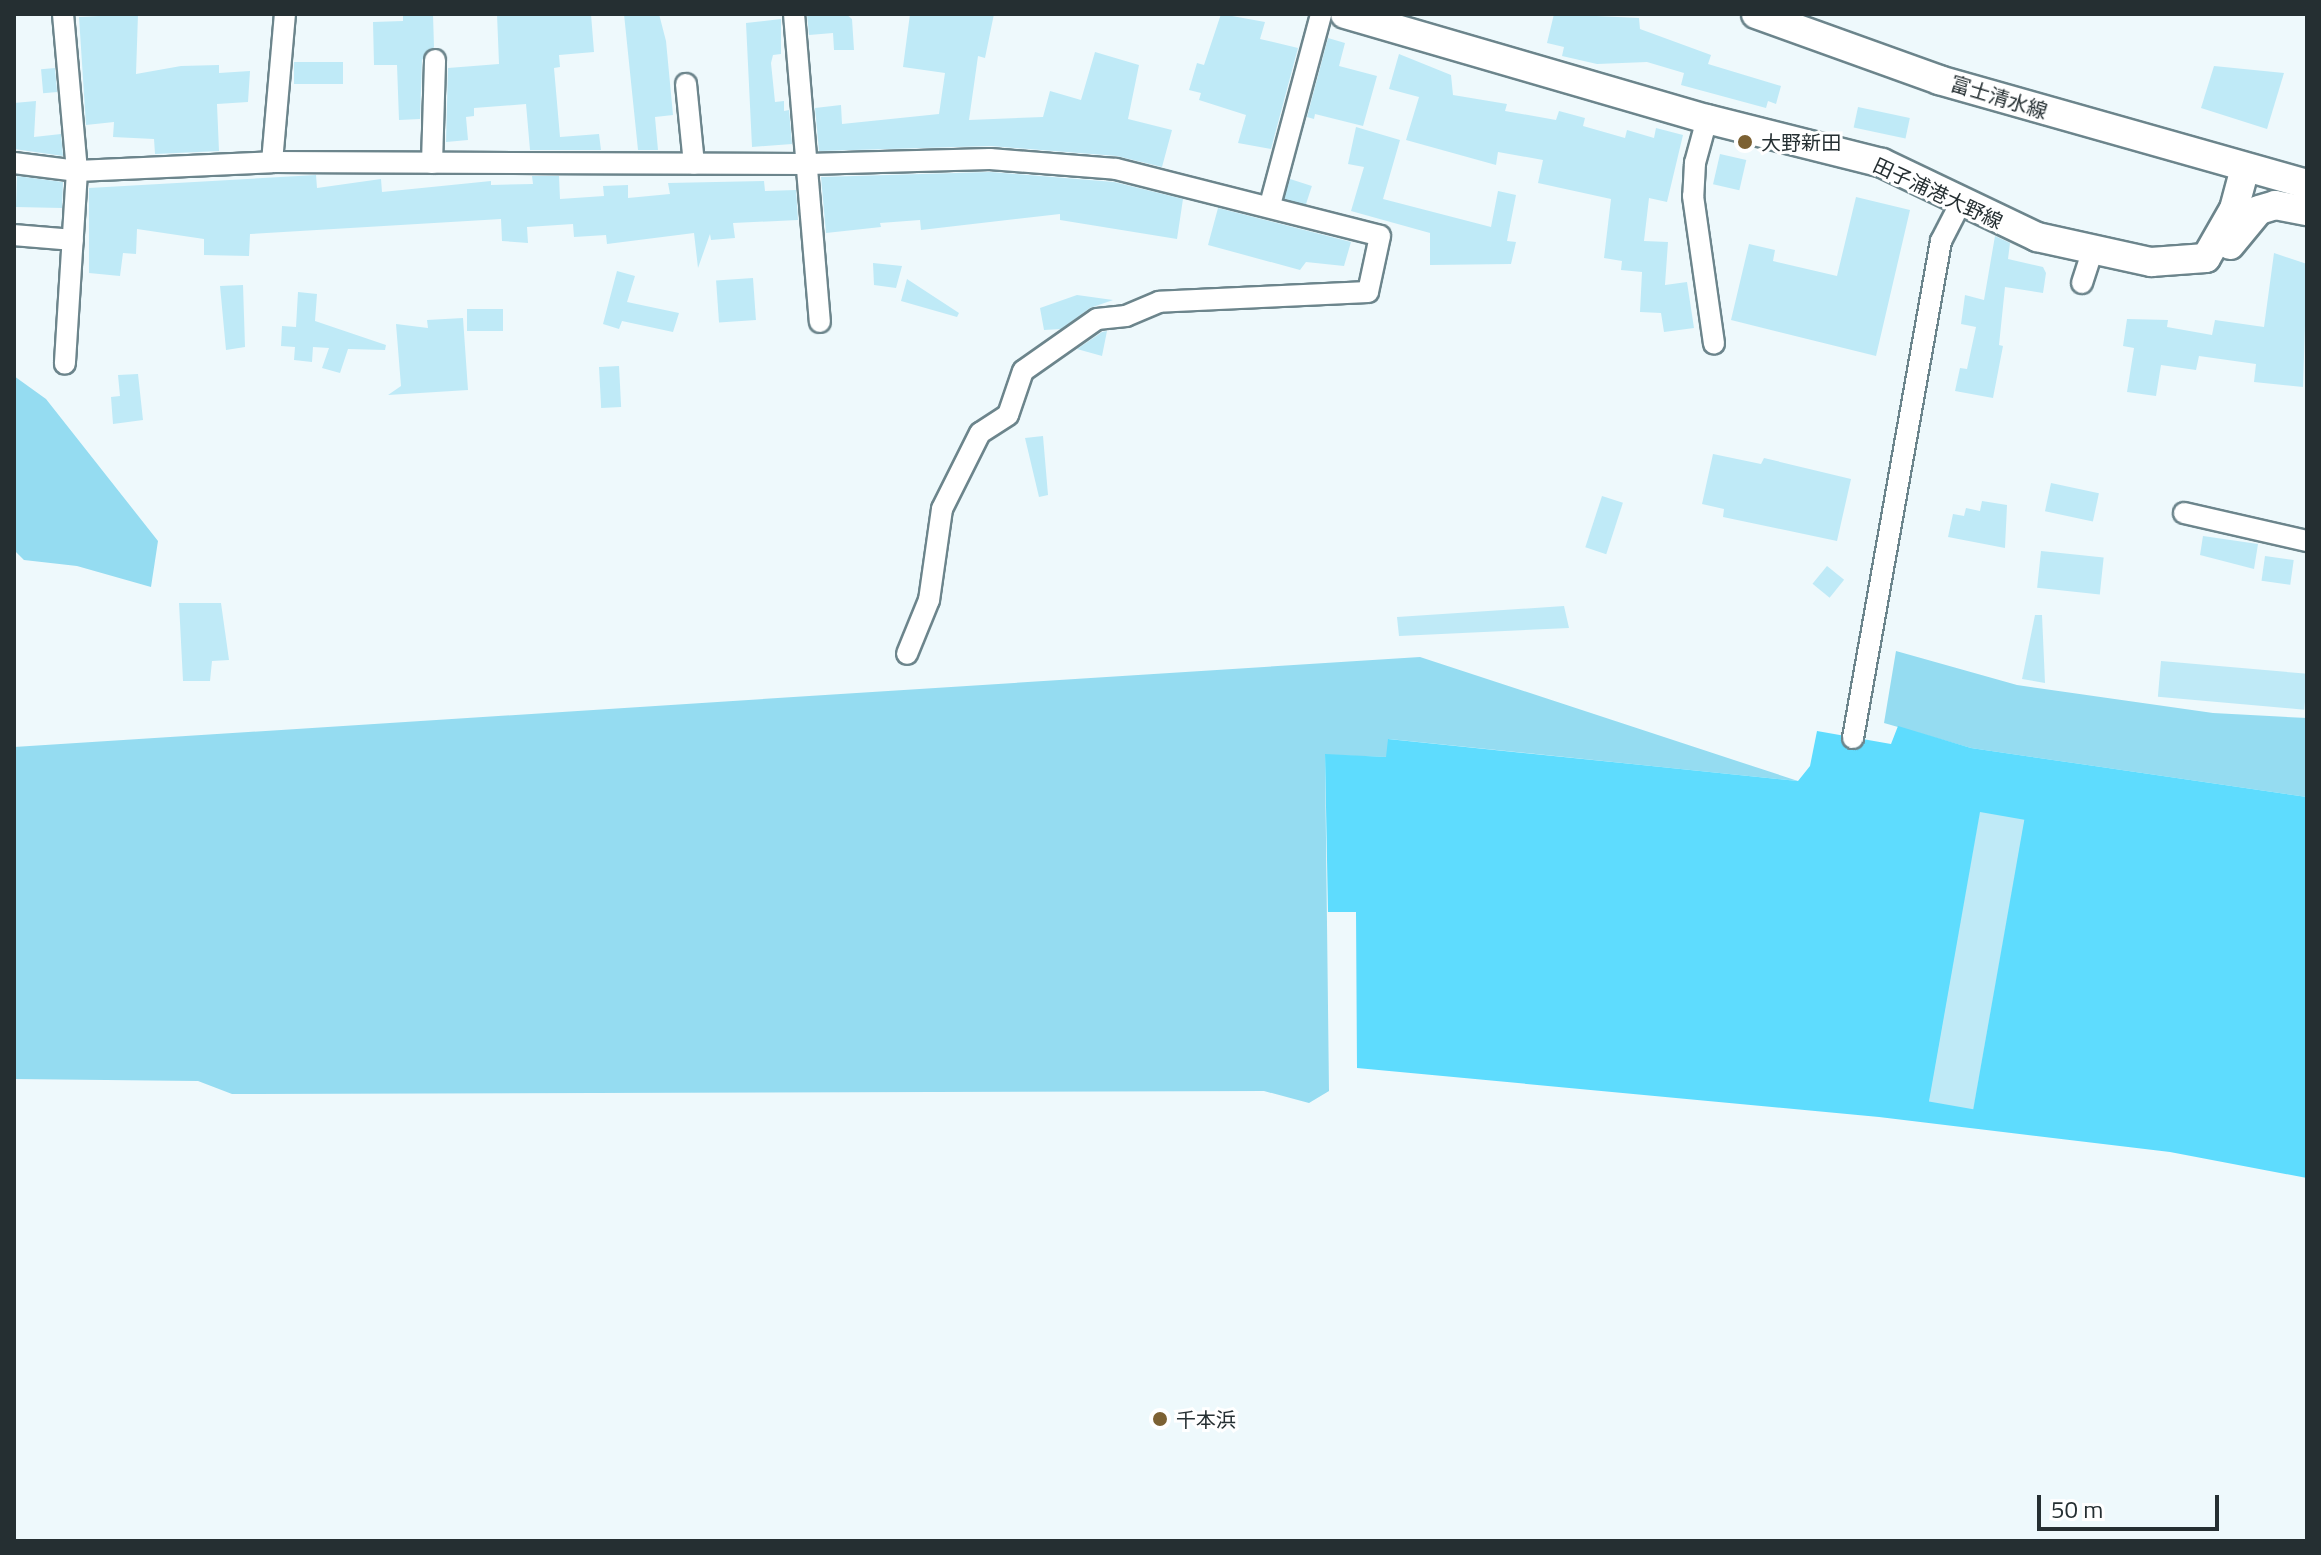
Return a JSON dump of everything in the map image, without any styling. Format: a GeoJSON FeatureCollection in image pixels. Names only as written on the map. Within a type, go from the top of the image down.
{"type":"FeatureCollection","features":[{"type":"Feature","properties":{"kind":"main road","name":"田子浦港大野線"},"geometry":{"type":"LineString","coordinates":[[1345,14],[1707,119],[1882,163],[1960,204],[2037,237],[2092,252],[2175,264],[2206,258]]}},
{"type":"Feature","properties":{"kind":"main road","name":"富士清水線"},"geometry":{"type":"LineString","coordinates":[[1756,14],[1939,80],[2307,184]]}},
{"type":"Feature","properties":{"kind":"main road"},"geometry":{"type":"LineString","coordinates":[[2206,258],[2234,209],[2245,168]]}},
{"type":"Feature","properties":{"kind":"main road"},"geometry":{"type":"LineString","coordinates":[[2206,258],[2224,250],[2259,210],[2275,205],[2307,211]]}},
{"type":"Feature","properties":{"kind":"street"},"geometry":{"type":"LineString","coordinates":[[63,14],[77,171],[65,364]]}},
{"type":"Feature","properties":{"kind":"street"},"geometry":{"type":"LineString","coordinates":[[272,162],[285,14]]}},
{"type":"Feature","properties":{"kind":"street"},"geometry":{"type":"LineString","coordinates":[[794,14],[820,322]]}},
{"type":"Feature","properties":{"kind":"street"},"geometry":{"type":"LineString","coordinates":[[1270,205],[1321,14]]}},
{"type":"Feature","properties":{"kind":"street"},"geometry":{"type":"LineString","coordinates":[[432,163],[435,60]]}},
{"type":"Feature","properties":{"kind":"street"},"geometry":{"type":"LineString","coordinates":[[686,84],[694,164]]}},
{"type":"Feature","properties":{"kind":"street"},"geometry":{"type":"LineString","coordinates":[[1707,119],[1695,163],[1693,196],[1714,344]]}},
{"type":"Feature","properties":{"kind":"street"},"geometry":{"type":"LineString","coordinates":[[14,163],[77,171],[272,162],[808,164],[990,159],[1116,169],[1270,205],[1380,236],[1368,292],[1159,302],[1126,316],[1097,319],[1023,371],[1008,415],[980,433],[942,509],[929,600],[907,654]]}},
{"type":"Feature","properties":{"kind":"street"},"geometry":{"type":"LineString","coordinates":[[1853,738],[1941,241],[1960,204]]}},
{"type":"Feature","properties":{"kind":"street"},"geometry":{"type":"LineString","coordinates":[[14,235],[73,240]]}},
{"type":"Feature","properties":{"kind":"street"},"geometry":{"type":"LineString","coordinates":[[2082,283],[2092,252]]}},
{"type":"Feature","properties":{"kind":"street"},"geometry":{"type":"LineString","coordinates":[[2184,513],[2307,541]]}},
{"type":"Feature","properties":{"kind":"shaded area"},"geometry":{"type":"Polygon","coordinates":[[[14,376],[46,399],[158,541],[151,587],[77,566],[24,560],[14,550],[14,376]]]}},
{"type":"Feature","properties":{"kind":"shaded area"},"geometry":{"type":"Polygon","coordinates":[[[1896,651],[2017,685],[2213,713],[2307,718],[2307,797],[1971,748],[1884,723],[1896,651]]]}},
{"type":"Feature","properties":{"kind":"shaded area"},"geometry":{"type":"Polygon","coordinates":[[[1420,657],[1798,781],[1389,739],[1387,757],[1325,755],[1329,1091],[1309,1103],[1264,1091],[232,1094],[198,1081],[14,1079],[14,747],[1420,657]]]}},
{"type":"Feature","properties":{"kind":"shaded area"},"geometry":{"type":"Polygon","coordinates":[[[1898,726],[1971,748],[2307,797],[2307,1178],[2170,1152],[1879,1117],[1357,1068],[1356,912],[1328,912],[1325,754],[1386,757],[1388,739],[1798,781],[1810,766],[1817,731],[1891,744],[1898,726]]]}},
{"type":"Feature","properties":{"kind":"building"},"geometry":{"type":"Polygon","coordinates":[[[138,14],[136,74],[181,66],[219,65],[219,73],[250,71],[248,102],[217,104],[219,151],[155,154],[154,139],[113,137],[114,122],[86,125],[79,17],[138,14]]]}},
{"type":"Feature","properties":{"kind":"building"},"geometry":{"type":"Polygon","coordinates":[[[403,14],[433,14],[434,47],[422,60],[420,119],[399,120],[397,65],[374,65],[373,22],[403,21],[403,14]]]}},
{"type":"Feature","properties":{"kind":"building"},"geometry":{"type":"Polygon","coordinates":[[[497,14],[591,14],[594,52],[559,55],[560,67],[554,68],[560,137],[599,134],[601,150],[530,150],[526,104],[474,108],[474,116],[466,117],[468,140],[446,142],[448,68],[499,64],[497,14]]]}},
{"type":"Feature","properties":{"kind":"building"},"geometry":{"type":"Polygon","coordinates":[[[624,14],[659,14],[666,41],[673,115],[655,117],[658,150],[638,150],[624,14]]]}},
{"type":"Feature","properties":{"kind":"building"},"geometry":{"type":"Polygon","coordinates":[[[807,14],[846,14],[852,19],[854,50],[834,50],[833,33],[809,35],[807,14]]]}},
{"type":"Feature","properties":{"kind":"building"},"geometry":{"type":"Polygon","coordinates":[[[910,14],[994,14],[985,58],[978,56],[969,120],[1043,117],[1050,91],[1081,100],[1095,52],[1139,65],[1128,119],[1172,130],[1162,167],[1117,156],[991,146],[819,151],[815,108],[841,105],[842,124],[939,114],[945,73],[903,67],[910,14]]]}},
{"type":"Feature","properties":{"kind":"building"},"geometry":{"type":"Polygon","coordinates":[[[1221,14],[1265,22],[1260,39],[1298,48],[1271,149],[1238,143],[1246,115],[1199,100],[1201,93],[1189,90],[1197,63],[1204,65],[1221,14]]]}},
{"type":"Feature","properties":{"kind":"building"},"geometry":{"type":"Polygon","coordinates":[[[1554,14],[1639,18],[1640,29],[1711,55],[1708,64],[1781,86],[1776,104],[1768,101],[1766,108],[1681,85],[1684,73],[1647,62],[1597,64],[1562,56],[1564,47],[1547,43],[1554,14]]]}},
{"type":"Feature","properties":{"kind":"building"},"geometry":{"type":"Polygon","coordinates":[[[781,19],[781,54],[773,55],[771,63],[775,102],[784,101],[784,111],[789,110],[792,144],[752,147],[746,23],[781,19]]]}},
{"type":"Feature","properties":{"kind":"building"},"geometry":{"type":"Polygon","coordinates":[[[1328,38],[1345,43],[1339,66],[1377,76],[1363,126],[1315,114],[1314,119],[1307,117],[1328,38]]]}},
{"type":"Feature","properties":{"kind":"building"},"geometry":{"type":"Polygon","coordinates":[[[1399,54],[1451,75],[1453,95],[1507,104],[1505,111],[1556,120],[1559,111],[1585,118],[1583,126],[1625,138],[1627,130],[1654,138],[1656,128],[1683,135],[1667,202],[1649,198],[1644,241],[1668,242],[1665,285],[1687,282],[1694,328],[1664,332],[1661,313],[1640,312],[1642,272],[1621,270],[1622,261],[1604,258],[1611,199],[1538,183],[1543,160],[1498,152],[1496,165],[1406,140],[1419,97],[1389,89],[1399,54]]]}},
{"type":"Feature","properties":{"kind":"building"},"geometry":{"type":"Polygon","coordinates":[[[294,62],[343,62],[343,84],[294,84],[294,62]]]}},
{"type":"Feature","properties":{"kind":"building"},"geometry":{"type":"Polygon","coordinates":[[[2214,66],[2284,73],[2267,129],[2201,108],[2214,66]]]}},
{"type":"Feature","properties":{"kind":"building"},"geometry":{"type":"Polygon","coordinates":[[[55,68],[57,92],[43,93],[41,69],[55,68]]]}},
{"type":"Feature","properties":{"kind":"building"},"geometry":{"type":"Polygon","coordinates":[[[36,101],[34,137],[61,134],[63,156],[14,149],[14,103],[36,101]]]}},
{"type":"Feature","properties":{"kind":"building"},"geometry":{"type":"Polygon","coordinates":[[[1858,107],[1910,118],[1905,139],[1854,128],[1858,107]]]}},
{"type":"Feature","properties":{"kind":"building"},"geometry":{"type":"Polygon","coordinates":[[[1356,127],[1400,140],[1383,199],[1491,227],[1498,191],[1516,195],[1507,241],[1516,242],[1511,264],[1430,265],[1430,233],[1351,211],[1364,167],[1348,164],[1356,127]]]}},
{"type":"Feature","properties":{"kind":"building"},"geometry":{"type":"Polygon","coordinates":[[[1720,154],[1746,160],[1739,190],[1713,184],[1720,154]]]}},
{"type":"Feature","properties":{"kind":"building"},"geometry":{"type":"Polygon","coordinates":[[[990,172],[1114,182],[1183,199],[1177,239],[1060,220],[1060,214],[921,230],[920,220],[880,223],[881,227],[826,233],[821,177],[990,172]]]}},
{"type":"Feature","properties":{"kind":"building"},"geometry":{"type":"Polygon","coordinates":[[[316,175],[317,188],[381,179],[382,192],[491,181],[491,185],[533,184],[532,176],[559,176],[560,199],[604,196],[603,186],[628,185],[628,198],[670,194],[668,183],[764,181],[765,191],[796,190],[798,220],[733,223],[735,238],[711,240],[710,234],[698,268],[694,233],[607,244],[606,235],[574,237],[573,224],[527,227],[528,243],[502,241],[501,219],[250,234],[249,256],[204,255],[204,239],[137,229],[136,254],[123,253],[120,276],[89,273],[89,188],[316,175]]]}},
{"type":"Feature","properties":{"kind":"building"},"geometry":{"type":"Polygon","coordinates":[[[17,176],[63,182],[62,208],[16,207],[17,176]]]}},
{"type":"Feature","properties":{"kind":"building"},"geometry":{"type":"Polygon","coordinates":[[[1290,179],[1312,186],[1305,206],[1284,199],[1290,179]]]}},
{"type":"Feature","properties":{"kind":"building"},"geometry":{"type":"Polygon","coordinates":[[[1856,197],[1910,210],[1876,356],[1731,320],[1749,244],[1775,250],[1773,261],[1837,276],[1856,197]]]}},
{"type":"Feature","properties":{"kind":"building"},"geometry":{"type":"Polygon","coordinates":[[[1218,208],[1351,242],[1344,266],[1306,262],[1300,270],[1208,245],[1218,208]]]}},
{"type":"Feature","properties":{"kind":"building"},"geometry":{"type":"Polygon","coordinates":[[[1995,236],[2010,243],[2008,259],[2043,267],[2046,273],[2043,293],[2005,287],[1999,345],[2003,346],[1993,398],[1955,391],[1960,368],[1967,369],[1976,327],[1961,324],[1965,295],[1984,300],[1995,236]]]}},
{"type":"Feature","properties":{"kind":"building"},"geometry":{"type":"Polygon","coordinates":[[[2274,253],[2307,264],[2303,387],[2254,382],[2256,364],[2199,356],[2196,370],[2161,365],[2156,396],[2127,392],[2134,348],[2123,346],[2127,319],[2168,320],[2167,327],[2212,335],[2215,320],[2264,327],[2274,253]]]}},
{"type":"Feature","properties":{"kind":"building"},"geometry":{"type":"Polygon","coordinates":[[[873,263],[902,266],[896,288],[874,285],[873,263]]]}},
{"type":"Feature","properties":{"kind":"building"},"geometry":{"type":"Polygon","coordinates":[[[617,271],[635,276],[627,302],[679,313],[673,332],[622,321],[619,329],[603,324],[617,271]]]}},
{"type":"Feature","properties":{"kind":"building"},"geometry":{"type":"Polygon","coordinates":[[[753,278],[756,320],[719,322],[716,281],[753,278]]]}},
{"type":"Feature","properties":{"kind":"building"},"geometry":{"type":"Polygon","coordinates":[[[907,279],[959,313],[957,317],[901,301],[907,279]]]}},
{"type":"Feature","properties":{"kind":"building"},"geometry":{"type":"Polygon","coordinates":[[[243,285],[245,347],[226,350],[220,286],[243,285]]]}},
{"type":"Feature","properties":{"kind":"building"},"geometry":{"type":"Polygon","coordinates":[[[298,292],[317,294],[315,321],[386,345],[385,350],[348,349],[340,373],[322,368],[329,348],[313,347],[312,362],[294,360],[295,347],[281,346],[282,326],[296,327],[298,292]]]}},
{"type":"Feature","properties":{"kind":"building"},"geometry":{"type":"Polygon","coordinates":[[[1077,295],[1113,300],[1090,308],[1061,329],[1044,330],[1040,308],[1077,295]]]}},
{"type":"Feature","properties":{"kind":"building"},"geometry":{"type":"Polygon","coordinates":[[[467,309],[503,309],[503,331],[467,331],[467,309]]]}},
{"type":"Feature","properties":{"kind":"building"},"geometry":{"type":"Polygon","coordinates":[[[463,318],[468,390],[388,395],[401,386],[396,324],[428,328],[427,320],[463,318]]]}},
{"type":"Feature","properties":{"kind":"building"},"geometry":{"type":"Polygon","coordinates":[[[1107,331],[1102,356],[1077,349],[1102,332],[1107,331]]]}},
{"type":"Feature","properties":{"kind":"building"},"geometry":{"type":"Polygon","coordinates":[[[619,366],[621,407],[601,408],[599,367],[619,366]]]}},
{"type":"Feature","properties":{"kind":"building"},"geometry":{"type":"Polygon","coordinates":[[[138,374],[143,420],[113,424],[111,397],[120,396],[118,375],[138,374]]]}},
{"type":"Feature","properties":{"kind":"building"},"geometry":{"type":"Polygon","coordinates":[[[1043,436],[1048,495],[1039,497],[1025,438],[1043,436]]]}},
{"type":"Feature","properties":{"kind":"building"},"geometry":{"type":"Polygon","coordinates":[[[1713,454],[1761,464],[1764,458],[1851,479],[1837,541],[1723,517],[1724,509],[1702,504],[1713,454]]]}},
{"type":"Feature","properties":{"kind":"building"},"geometry":{"type":"Polygon","coordinates":[[[2051,483],[2099,493],[2093,522],[2045,511],[2051,483]]]}},
{"type":"Feature","properties":{"kind":"building"},"geometry":{"type":"Polygon","coordinates":[[[1602,496],[1623,503],[1606,554],[1585,547],[1602,496]]]}},
{"type":"Feature","properties":{"kind":"building"},"geometry":{"type":"Polygon","coordinates":[[[1982,501],[2007,505],[2005,548],[1948,537],[1953,514],[1964,516],[1966,508],[1980,511],[1982,501]]]}},
{"type":"Feature","properties":{"kind":"building"},"geometry":{"type":"Polygon","coordinates":[[[2203,536],[2258,544],[2254,569],[2200,555],[2203,536]]]}},
{"type":"Feature","properties":{"kind":"building"},"geometry":{"type":"Polygon","coordinates":[[[2041,551],[2104,558],[2100,594],[2037,588],[2041,551]]]}},
{"type":"Feature","properties":{"kind":"building"},"geometry":{"type":"Polygon","coordinates":[[[2265,556],[2294,560],[2290,585],[2262,581],[2265,556]]]}},
{"type":"Feature","properties":{"kind":"building"},"geometry":{"type":"Polygon","coordinates":[[[1827,566],[1844,580],[1830,598],[1813,584],[1827,566]]]}},
{"type":"Feature","properties":{"kind":"building"},"geometry":{"type":"Polygon","coordinates":[[[179,603],[221,603],[229,660],[212,661],[210,681],[183,681],[179,603]]]}},
{"type":"Feature","properties":{"kind":"building"},"geometry":{"type":"Polygon","coordinates":[[[1564,606],[1569,628],[1399,636],[1397,617],[1564,606]]]}},
{"type":"Feature","properties":{"kind":"building"},"geometry":{"type":"Polygon","coordinates":[[[2035,615],[2042,615],[2045,683],[2022,679],[2035,615]]]}},
{"type":"Feature","properties":{"kind":"building"},"geometry":{"type":"Polygon","coordinates":[[[2161,661],[2307,674],[2304,710],[2158,697],[2161,661]]]}},
{"type":"Feature","properties":{"kind":"building"},"geometry":{"type":"Polygon","coordinates":[[[1980,812],[2024,820],[1973,1109],[1929,1102],[1980,812]]]}},
{"type":"Feature","properties":{"kind":"place","name":"大野新田"},"geometry":{"type":"Point","coordinates":[1745,142]}},
{"type":"Feature","properties":{"kind":"place","name":"千本浜"},"geometry":{"type":"Point","coordinates":[1160,1419]}}]}
